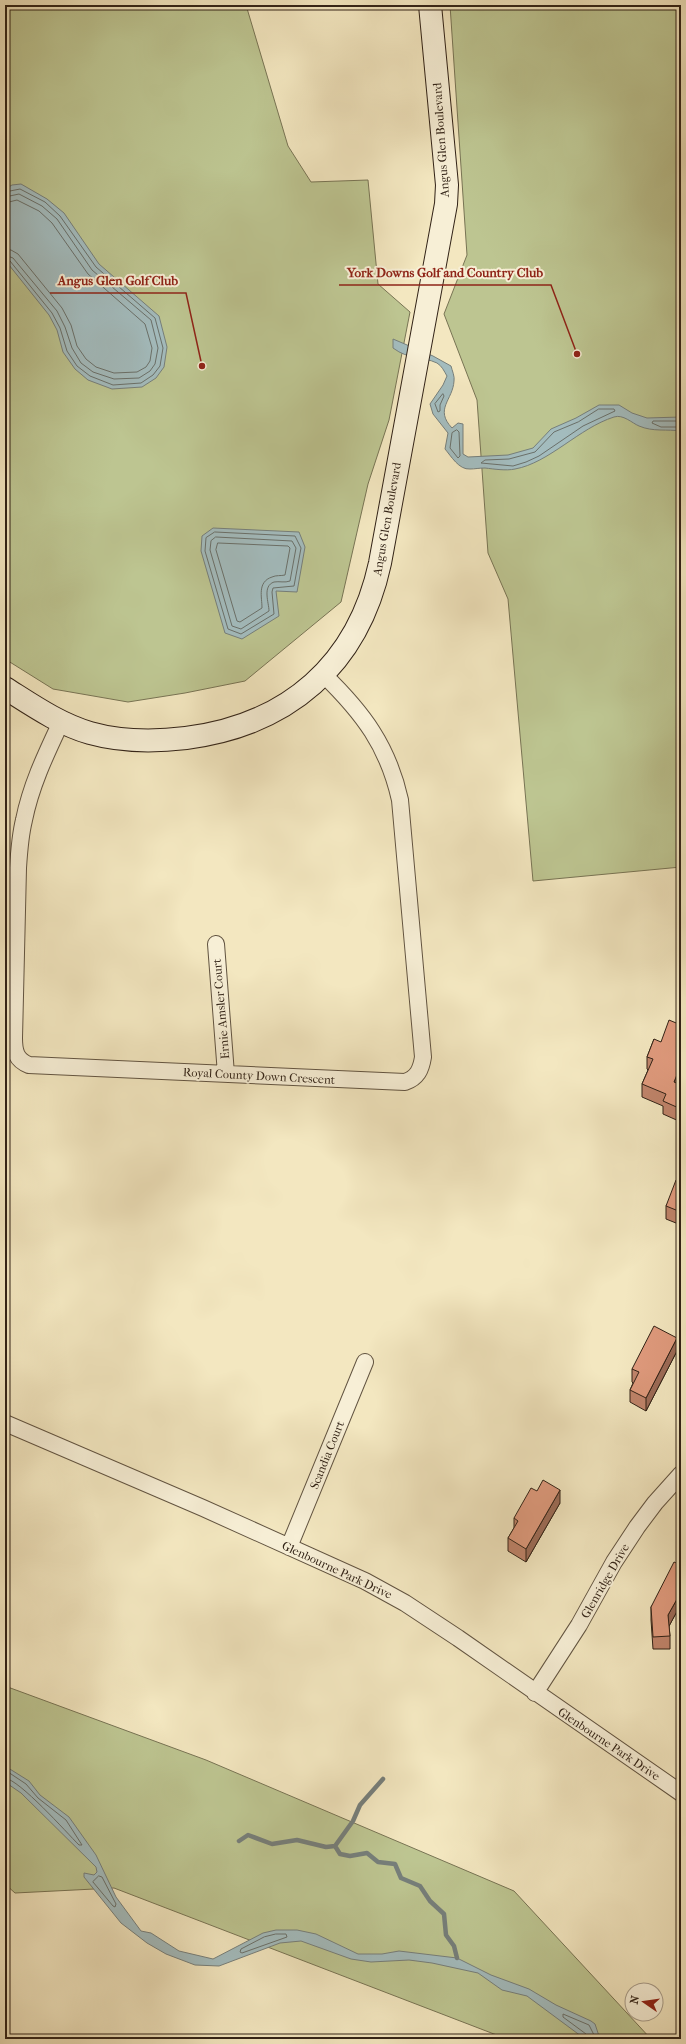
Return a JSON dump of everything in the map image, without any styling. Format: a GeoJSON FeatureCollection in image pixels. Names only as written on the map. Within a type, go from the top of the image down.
{"type":"FeatureCollection","features":[{"type":"Feature","properties":{"kind":"street","name":"Angus Glen Boulevard"},"geometry":{"type":"LineString","coordinates":[[5,688],[61,722],[90,733],[129,741],[156,741],[203,735],[248,723],[274,712],[298,696],[324,675],[357,628],[373,592],[380,563],[403,433],[442,234],[447,186],[430,5]]}},
{"type":"Feature","properties":{"kind":"street","name":"Royal County Down Crescent"},"geometry":{"type":"LineString","coordinates":[[61,722],[33,786],[23,820],[20,843],[18,868],[15,1052],[20,1060],[29,1065],[398,1083],[412,1080],[418,1074],[422,1066],[423,1057],[403,823],[395,778],[368,723],[353,704],[324,675]]}},
{"type":"Feature","properties":{"kind":"street","name":"Ernie Amsler Court"},"geometry":{"type":"LineString","coordinates":[[216,944],[226,1074]]}},
{"type":"Feature","properties":{"kind":"street","name":"Scandia Court"},"geometry":{"type":"LineString","coordinates":[[289,1547],[364,1362]]}},
{"type":"Feature","properties":{"kind":"street","name":"Glenbourne Park Drive"},"geometry":{"type":"LineString","coordinates":[[5,1423],[365,1581],[405,1603],[458,1638],[535,1693],[681,1793]]}},
{"type":"Feature","properties":{"kind":"street","name":"Glenridge Drive"},"geometry":{"type":"LineString","coordinates":[[535,1693],[579,1625],[614,1562],[633,1533],[655,1503],[681,1474]]}},
{"type":"Feature","properties":{"kind":"green space"},"geometry":{"type":"Polygon","coordinates":[[[5,5],[246,5],[288,146],[311,182],[368,180],[378,284],[410,312],[389,420],[368,484],[341,602],[245,681],[185,693],[128,702],[53,689],[5,659],[5,5]]]}},
{"type":"Feature","properties":{"kind":"green space"},"geometry":{"type":"Polygon","coordinates":[[[450,5],[681,5],[681,867],[533,881],[508,599],[488,553],[477,400],[444,314],[467,255],[450,5]]]}},
{"type":"Feature","properties":{"kind":"green space"},"geometry":{"type":"Polygon","coordinates":[[[5,1686],[206,1760],[514,1891],[624,2010],[624,2022],[635,2022],[651,2039],[507,2039],[114,1888],[15,1893],[5,1884],[5,1686]]]}},
{"type":"Feature","properties":{"kind":"water"},"geometry":{"type":"Polygon","coordinates":[[[21,184],[47,199],[64,213],[99,264],[159,316],[167,347],[164,367],[156,378],[142,387],[112,389],[88,380],[75,369],[63,352],[57,330],[49,315],[5,260],[5,189],[12,185],[21,184]]]}},
{"type":"Feature","properties":{"kind":"water"},"geometry":{"type":"Polygon","coordinates":[[[393,339],[433,356],[451,366],[454,376],[453,388],[444,410],[447,421],[452,428],[458,423],[463,424],[463,454],[468,457],[508,455],[533,448],[551,429],[576,418],[599,405],[619,405],[632,413],[647,418],[681,417],[681,431],[644,428],[617,416],[601,422],[552,453],[528,465],[508,470],[485,468],[466,469],[459,465],[445,449],[448,433],[433,414],[430,404],[443,385],[447,376],[442,367],[437,363],[426,359],[399,352],[393,348],[393,339]]]}},
{"type":"Feature","properties":{"kind":"water"},"geometry":{"type":"Polygon","coordinates":[[[213,528],[299,532],[305,547],[297,592],[276,591],[279,616],[242,639],[225,633],[201,551],[202,536],[213,528]]]}},
{"type":"Feature","properties":{"kind":"water"},"geometry":{"type":"Polygon","coordinates":[[[5,1766],[29,1781],[40,1795],[69,1817],[96,1855],[116,1897],[141,1931],[151,1933],[179,1951],[213,1959],[263,1933],[276,1930],[297,1930],[316,1934],[358,1954],[382,1954],[399,1951],[457,1958],[491,1975],[529,1989],[556,2005],[591,2021],[595,2024],[600,2039],[585,2039],[527,1996],[502,1990],[478,1973],[432,1963],[409,1960],[371,1962],[351,1959],[301,1941],[280,1943],[219,1966],[195,1965],[166,1954],[147,1943],[121,1923],[84,1877],[84,1873],[94,1875],[97,1872],[96,1867],[21,1793],[5,1782],[5,1766]]]}},
{"type":"Feature","properties":{"kind":"building"},"geometry":{"type":"Polygon","coordinates":[[[669,1020],[681,1025],[681,1065],[674,1082],[681,1085],[681,1109],[663,1101],[666,1094],[642,1084],[653,1059],[647,1057],[654,1039],[661,1042],[669,1020]]]}},
{"type":"Feature","properties":{"kind":"building"},"geometry":{"type":"Polygon","coordinates":[[[676,1180],[681,1181],[681,1212],[666,1206],[676,1180]]]}},
{"type":"Feature","properties":{"kind":"building"},"geometry":{"type":"Polygon","coordinates":[[[681,1269],[681,1282],[678,1281],[681,1269]]]}},
{"type":"Feature","properties":{"kind":"building"},"geometry":{"type":"Polygon","coordinates":[[[681,1294],[681,1306],[678,1305],[681,1294]]]}},
{"type":"Feature","properties":{"kind":"building"},"geometry":{"type":"Polygon","coordinates":[[[654,1326],[677,1338],[646,1398],[630,1390],[639,1372],[632,1369],[654,1326]]]}},
{"type":"Feature","properties":{"kind":"building"},"geometry":{"type":"Polygon","coordinates":[[[543,1480],[560,1490],[526,1549],[508,1538],[518,1521],[514,1518],[531,1488],[537,1491],[543,1480]]]}},
{"type":"Feature","properties":{"kind":"building"},"geometry":{"type":"Polygon","coordinates":[[[674,1562],[681,1565],[681,1592],[668,1615],[670,1636],[653,1637],[651,1607],[674,1562]]]}},
{"type":"Feature","properties":{"kind":"waterway"},"geometry":{"type":"LineString","coordinates":[[239,1841],[248,1835],[272,1844],[297,1840],[326,1847],[335,1846],[353,1821],[360,1805],[383,1779]]}},
{"type":"Feature","properties":{"kind":"waterway"},"geometry":{"type":"LineString","coordinates":[[335,1846],[340,1854],[350,1856],[367,1853],[378,1862],[395,1864],[401,1878],[420,1886],[430,1901],[444,1914],[446,1935],[454,1946],[457,1958]]}},
{"type":"Feature","properties":{"kind":"place","name":"York Downs Golf and Country Club"},"geometry":{"type":"Point","coordinates":[577,354]}},
{"type":"Feature","properties":{"kind":"place","name":"Angus Glen Golf Club"},"geometry":{"type":"Point","coordinates":[202,366]}}]}
